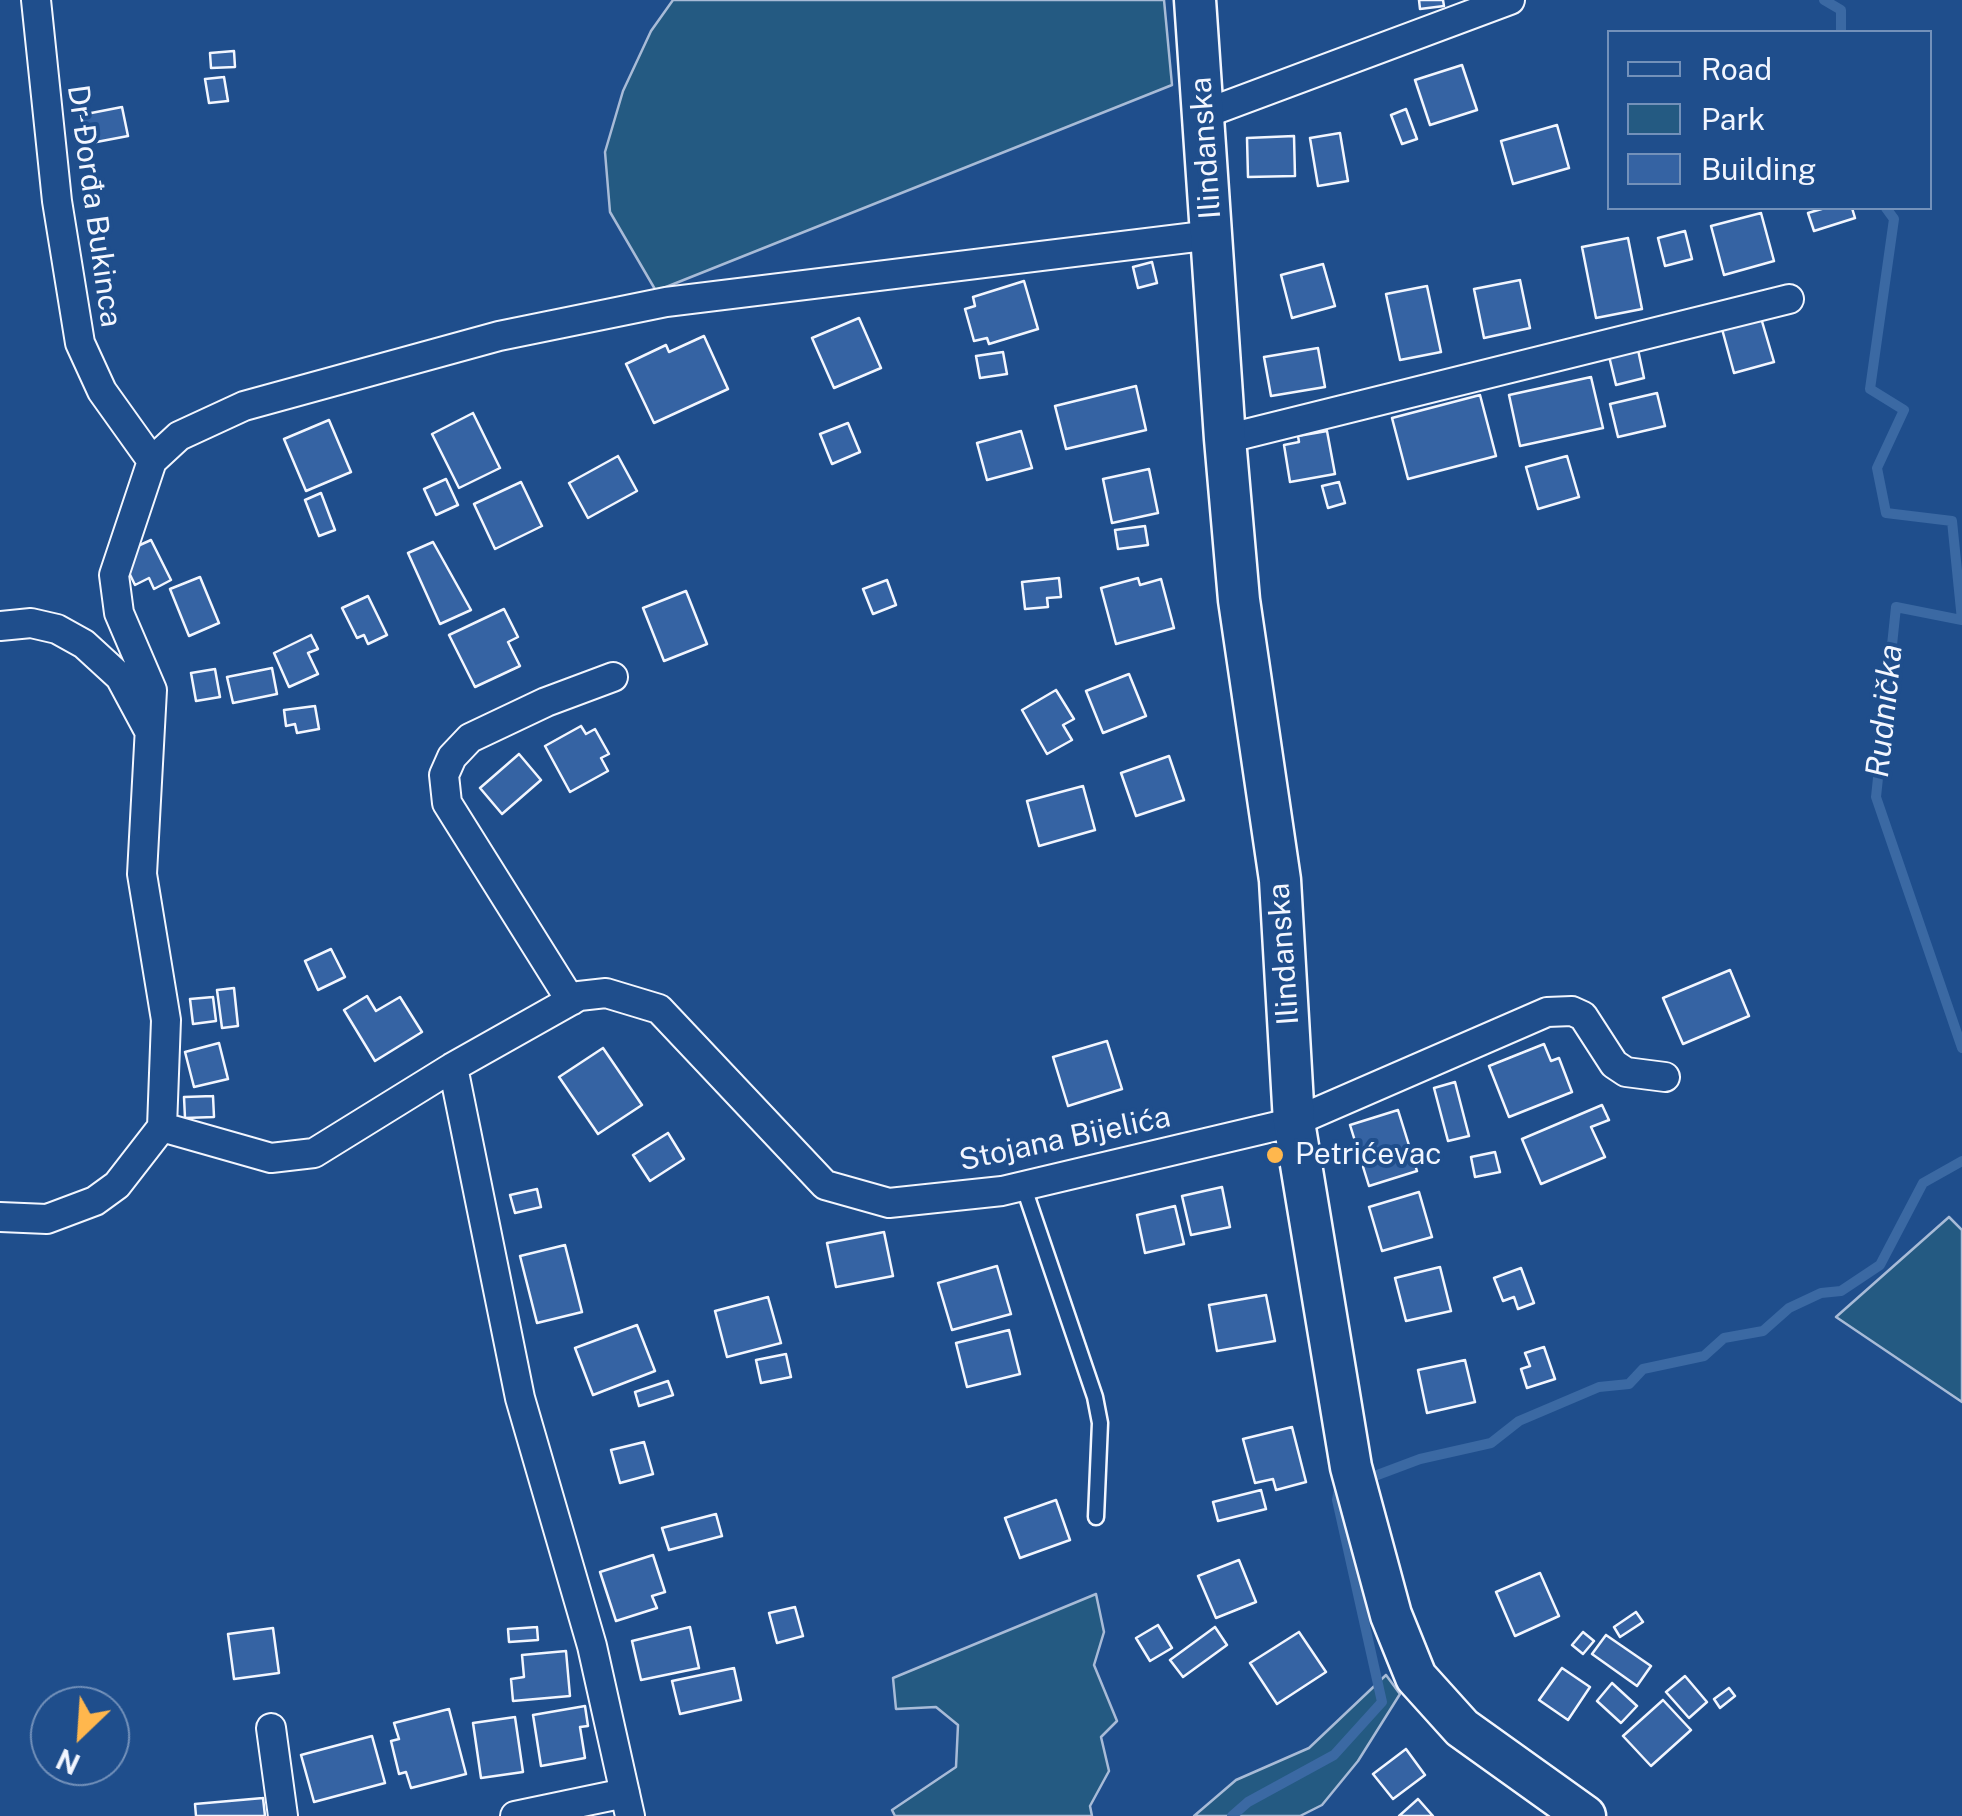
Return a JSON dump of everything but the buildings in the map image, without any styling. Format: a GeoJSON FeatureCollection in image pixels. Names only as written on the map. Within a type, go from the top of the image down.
{"type":"FeatureCollection","features":[{"type":"Feature","properties":{"kind":"street","name":"Dr Đorđa Bukinca"},"geometry":{"type":"LineString","coordinates":[[36,0],[57,200],[80,343],[102,391],[152,460]]}},
{"type":"Feature","properties":{"kind":"street","name":"Ilindanska"},"geometry":{"type":"LineString","coordinates":[[1196,0],[1239,600],[1280,880],[1294,1122],[1355,1485],[1390,1616],[1424,1690],[1462,1728],[1585,1816]]}},
{"type":"Feature","properties":{"kind":"street"},"geometry":{"type":"LineString","coordinates":[[1204,114],[1510,0]]}},
{"type":"Feature","properties":{"kind":"street"},"geometry":{"type":"LineString","coordinates":[[0,1217],[47,1219],[95,1201],[117,1185],[162,1127],[166,1020],[142,874],[152,690],[118,613],[114,575],[152,460],[179,436],[244,406],[499,336],[666,302],[1212,234]]}},
{"type":"Feature","properties":{"kind":"street"},"geometry":{"type":"LineString","coordinates":[[1225,439],[1789,299]]}},
{"type":"Feature","properties":{"kind":"street"},"geometry":{"type":"LineString","coordinates":[[0,626],[31,623],[57,629],[84,644],[120,677],[150,733]]}},
{"type":"Feature","properties":{"kind":"street"},"geometry":{"type":"LineString","coordinates":[[571,1001],[447,803],[444,775],[470,738],[613,677]]}},
{"type":"Feature","properties":{"kind":"street","name":"Stojana Bijelića"},"geometry":{"type":"LineString","coordinates":[[162,1127],[271,1158],[314,1153],[453,1067],[571,1001],[606,993],[659,1009],[810,1173],[842,1194],[889,1204],[1023,1185],[1294,1122],[1548,1012],[1572,1011],[1583,1016],[1614,1064],[1626,1072],[1664,1077]]}},
{"type":"Feature","properties":{"kind":"street"},"geometry":{"type":"LineString","coordinates":[[453,1067],[520,1398],[592,1646],[628,1804],[515,1816]]}},
{"type":"Feature","properties":{"kind":"street"},"geometry":{"type":"LineString","coordinates":[[271,1728],[283,1816]]}},
{"type":"Feature","properties":{"kind":"lane"},"geometry":{"type":"LineString","coordinates":[[1023,1185],[1095,1396],[1100,1422],[1096,1517]]}},
{"type":"Feature","properties":{"kind":"green space"},"geometry":{"type":"Polygon","coordinates":[[[673,0],[1164,0],[1172,85],[656,291],[610,212],[605,152],[623,91],[651,31],[673,0]]]}},
{"type":"Feature","properties":{"kind":"green space"},"geometry":{"type":"Polygon","coordinates":[[[1949,1217],[1962,1230],[1962,1402],[1836,1317],[1949,1217]]]}},
{"type":"Feature","properties":{"kind":"green space"},"geometry":{"type":"Polygon","coordinates":[[[1096,1594],[1104,1632],[1094,1665],[1117,1721],[1101,1737],[1109,1771],[1090,1806],[1092,1816],[895,1816],[892,1810],[956,1767],[958,1725],[936,1707],[896,1709],[893,1678],[1096,1594]]]}},
{"type":"Feature","properties":{"kind":"green space"},"geometry":{"type":"Polygon","coordinates":[[[1386,1675],[1400,1694],[1358,1761],[1322,1805],[1300,1816],[1194,1816],[1236,1780],[1309,1748],[1386,1675]]]}},
{"type":"Feature","properties":{"kind":"waterway","name":"Rudnička"},"geometry":{"type":"LineString","coordinates":[[1824,0],[1841,10],[1841,30]]}},
{"type":"Feature","properties":{"kind":"waterway","name":"Rudnička"},"geometry":{"type":"LineString","coordinates":[[1887,210],[1894,219],[1870,389],[1904,410],[1877,468],[1886,513],[1952,521],[1962,620]]}},
{"type":"Feature","properties":{"kind":"waterway","name":"Rudnička"},"geometry":{"type":"LineString","coordinates":[[1962,620],[1896,607],[1876,797],[1962,1048]]}},
{"type":"Feature","properties":{"kind":"waterway"},"geometry":{"type":"LineString","coordinates":[[1364,1480],[1420,1459],[1491,1443],[1519,1421],[1599,1387],[1629,1384],[1643,1369],[1704,1356],[1724,1338],[1763,1331],[1789,1308],[1821,1293],[1841,1291],[1880,1265],[1923,1183],[1962,1161]]}},
{"type":"Feature","properties":{"kind":"waterway"},"geometry":{"type":"LineString","coordinates":[[1232,1816],[1248,1802],[1334,1755],[1382,1702],[1337,1500],[1343,1487]]}},
{"type":"Feature","properties":{"kind":"place","name":"Petrićevac"},"geometry":{"type":"Point","coordinates":[1275,1155]}}]}
